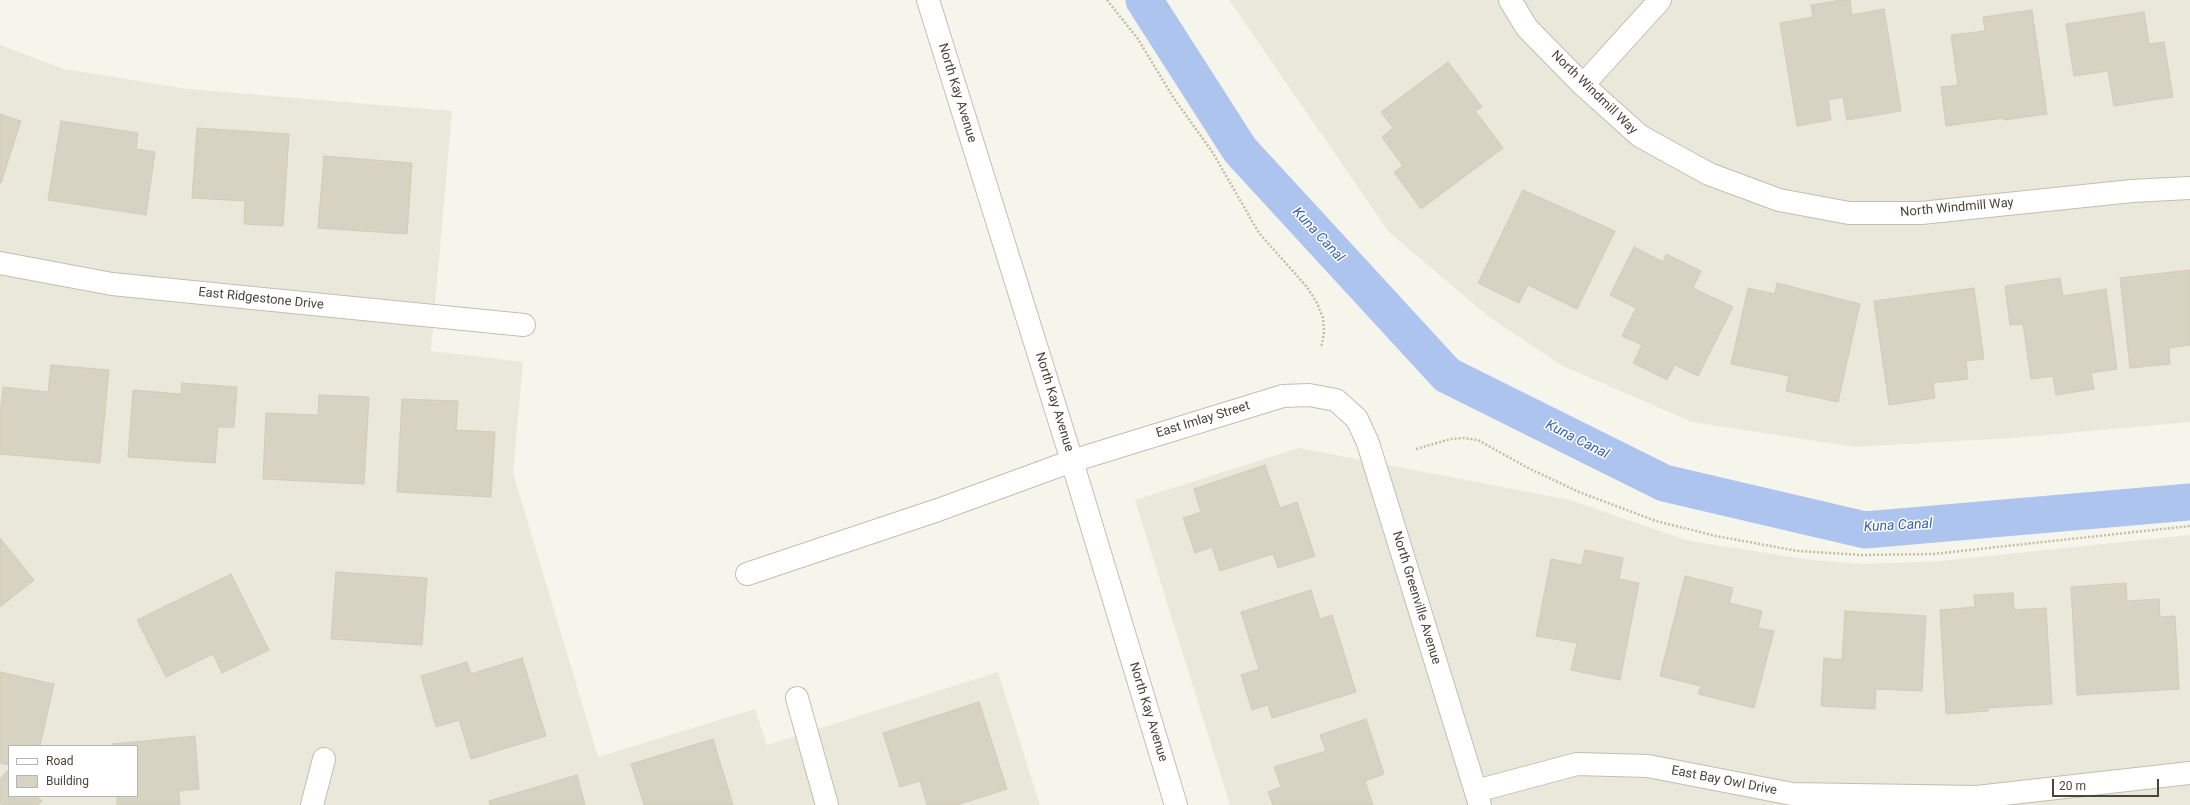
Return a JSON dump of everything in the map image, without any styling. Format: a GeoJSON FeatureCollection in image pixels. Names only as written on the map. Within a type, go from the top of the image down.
{"type":"FeatureCollection","features":[{"type":"Feature","properties":{"kind":"street","name":"North Kay Avenue"},"geometry":{"type":"LineString","coordinates":[[928,0],[1072,461],[1176,805]]}},
{"type":"Feature","properties":{"kind":"street","name":"North Windmill Way"},"geometry":{"type":"LineString","coordinates":[[1510,0],[1527,28],[1583,84],[1640,136],[1709,174],[1778,200],[1841,211],[1921,213],[2132,191],[2190,188]]}},
{"type":"Feature","properties":{"kind":"street"},"geometry":{"type":"LineString","coordinates":[[1583,84],[1660,0]]}},
{"type":"Feature","properties":{"kind":"street","name":"East Ridgestone Drive"},"geometry":{"type":"LineString","coordinates":[[0,263],[112,284],[524,325]]}},
{"type":"Feature","properties":{"kind":"street","name":"East Imlay Street"},"geometry":{"type":"LineString","coordinates":[[747,574],[938,510],[1072,461],[1283,396],[1309,395],[1336,400]]}},
{"type":"Feature","properties":{"kind":"street","name":"North Greenville Avenue"},"geometry":{"type":"LineString","coordinates":[[1336,400],[1356,419],[1368,443],[1478,798]]}},
{"type":"Feature","properties":{"kind":"street"},"geometry":{"type":"LineString","coordinates":[[796,698],[827,805]]}},
{"type":"Feature","properties":{"kind":"street"},"geometry":{"type":"LineString","coordinates":[[312,805],[324,759]]}},
{"type":"Feature","properties":{"kind":"street","name":"East Bay Owl Drive"},"geometry":{"type":"LineString","coordinates":[[1478,798],[1577,764],[1648,766],[1792,794],[1978,801],[2190,772]]}},
{"type":"Feature","properties":{"kind":"path"},"geometry":{"type":"LineString","coordinates":[[1107,0],[1138,38],[1173,97],[1213,153],[1259,233],[1307,287],[1317,303],[1322,318],[1324,333],[1321,348]]}},
{"type":"Feature","properties":{"kind":"path"},"geometry":{"type":"LineString","coordinates":[[1416,449],[1451,439],[1464,438],[1478,440],[1528,468],[1573,489],[1656,521],[1716,536],[1798,551],[1862,555],[1932,554],[2190,526]]}},
{"type":"Feature","properties":{"kind":"shaded area"},"geometry":{"type":"Polygon","coordinates":[[[1229,0],[2190,0],[2190,422],[2012,438],[1855,447],[1692,422],[1563,366],[1489,317],[1389,232],[1229,0]]]}},
{"type":"Feature","properties":{"kind":"shaded area"},"geometry":{"type":"Polygon","coordinates":[[[0,45],[64,69],[188,89],[452,111],[431,351],[523,362],[513,473],[598,757],[755,709],[767,745],[998,672],[1040,805],[0,805],[0,45]]]}},
{"type":"Feature","properties":{"kind":"shaded area"},"geometry":{"type":"Polygon","coordinates":[[[1299,448],[1570,500],[1689,541],[1812,560],[1862,564],[1941,561],[2190,535],[2190,805],[1230,805],[1135,500],[1299,448]]]}},
{"type":"Feature","properties":{"kind":"building"},"geometry":{"type":"Polygon","coordinates":[[[1850,0],[1852,15],[1884,9],[1901,111],[1847,120],[1843,97],[1828,100],[1831,120],[1797,126],[1780,23],[1813,17],[1811,5],[1850,0]]]}},
{"type":"Feature","properties":{"kind":"building"},"geometry":{"type":"Polygon","coordinates":[[[2032,10],[2047,114],[2004,120],[2003,118],[1946,126],[1941,87],[1958,85],[1951,35],[1985,31],[1983,17],[2032,10]]]}},
{"type":"Feature","properties":{"kind":"building"},"geometry":{"type":"Polygon","coordinates":[[[2144,12],[2149,44],[2164,42],[2173,97],[2114,106],[2108,71],[2074,76],[2066,24],[2144,12]]]}},
{"type":"Feature","properties":{"kind":"building"},"geometry":{"type":"Polygon","coordinates":[[[1448,62],[1482,107],[1475,111],[1503,148],[1421,209],[1394,172],[1403,166],[1382,137],[1393,128],[1381,112],[1448,62]]]}},
{"type":"Feature","properties":{"kind":"building"},"geometry":{"type":"Polygon","coordinates":[[[0,114],[21,121],[1,183],[0,183],[0,114]]]}},
{"type":"Feature","properties":{"kind":"building"},"geometry":{"type":"Polygon","coordinates":[[[61,121],[138,133],[136,149],[155,152],[146,215],[48,200],[61,121]]]}},
{"type":"Feature","properties":{"kind":"building"},"geometry":{"type":"Polygon","coordinates":[[[197,128],[289,134],[283,226],[244,224],[245,201],[192,198],[197,128]]]}},
{"type":"Feature","properties":{"kind":"building"},"geometry":{"type":"Polygon","coordinates":[[[324,156],[412,163],[407,234],[318,228],[324,156]]]}},
{"type":"Feature","properties":{"kind":"building"},"geometry":{"type":"Polygon","coordinates":[[[1523,190],[1615,231],[1577,309],[1528,285],[1519,303],[1478,283],[1523,190]]]}},
{"type":"Feature","properties":{"kind":"building"},"geometry":{"type":"Polygon","coordinates":[[[1634,247],[1663,262],[1666,254],[1701,271],[1693,288],[1733,307],[1698,376],[1675,365],[1667,380],[1633,363],[1642,345],[1622,336],[1636,308],[1610,295],[1634,247]]]}},
{"type":"Feature","properties":{"kind":"building"},"geometry":{"type":"Polygon","coordinates":[[[2190,270],[2190,345],[2169,348],[2170,364],[2130,368],[2120,278],[2190,270]]]}},
{"type":"Feature","properties":{"kind":"building"},"geometry":{"type":"Polygon","coordinates":[[[2060,278],[2063,296],[2106,289],[2117,369],[2091,373],[2094,389],[2056,395],[2053,376],[2031,379],[2023,324],[2010,325],[2005,286],[2060,278]]]}},
{"type":"Feature","properties":{"kind":"building"},"geometry":{"type":"Polygon","coordinates":[[[1777,283],[1860,304],[1838,402],[1786,391],[1789,376],[1731,364],[1748,288],[1775,294],[1777,283]]]}},
{"type":"Feature","properties":{"kind":"building"},"geometry":{"type":"Polygon","coordinates":[[[1974,288],[1984,359],[1966,361],[1968,379],[1933,383],[1935,398],[1889,405],[1874,301],[1974,288]]]}},
{"type":"Feature","properties":{"kind":"building"},"geometry":{"type":"Polygon","coordinates":[[[51,365],[109,370],[100,463],[0,454],[0,414],[3,387],[48,392],[51,365]]]}},
{"type":"Feature","properties":{"kind":"building"},"geometry":{"type":"Polygon","coordinates":[[[182,383],[237,387],[234,427],[218,427],[215,463],[128,457],[133,390],[181,394],[182,383]]]}},
{"type":"Feature","properties":{"kind":"building"},"geometry":{"type":"Polygon","coordinates":[[[319,395],[369,397],[364,484],[263,479],[266,413],[318,415],[319,395]]]}},
{"type":"Feature","properties":{"kind":"building"},"geometry":{"type":"Polygon","coordinates":[[[402,399],[458,401],[456,430],[495,432],[491,497],[397,492],[402,399]]]}},
{"type":"Feature","properties":{"kind":"building"},"geometry":{"type":"Polygon","coordinates":[[[1265,465],[1280,508],[1297,502],[1315,556],[1278,568],[1273,554],[1220,571],[1212,547],[1195,553],[1183,518],[1201,512],[1194,489],[1265,465]]]}},
{"type":"Feature","properties":{"kind":"building"},"geometry":{"type":"Polygon","coordinates":[[[0,538],[34,580],[0,607],[0,538]]]}},
{"type":"Feature","properties":{"kind":"building"},"geometry":{"type":"Polygon","coordinates":[[[1585,550],[1623,558],[1619,579],[1639,583],[1620,680],[1571,670],[1577,643],[1536,636],[1551,559],[1582,565],[1585,550]]]}},
{"type":"Feature","properties":{"kind":"building"},"geometry":{"type":"Polygon","coordinates":[[[336,572],[427,578],[422,645],[331,639],[336,572]]]}},
{"type":"Feature","properties":{"kind":"building"},"geometry":{"type":"Polygon","coordinates":[[[231,574],[269,650],[222,673],[213,654],[166,677],[137,620],[231,574]]]}},
{"type":"Feature","properties":{"kind":"building"},"geometry":{"type":"Polygon","coordinates":[[[1685,576],[1733,588],[1729,603],[1762,611],[1758,628],[1774,631],[1754,708],[1698,694],[1701,686],[1660,676],[1685,576]]]}},
{"type":"Feature","properties":{"kind":"building"},"geometry":{"type":"Polygon","coordinates":[[[2126,583],[2127,601],[2159,599],[2160,617],[2175,616],[2179,689],[2077,695],[2071,587],[2126,583]]]}},
{"type":"Feature","properties":{"kind":"building"},"geometry":{"type":"Polygon","coordinates":[[[1311,590],[1320,619],[1332,615],[1356,692],[1272,718],[1268,705],[1252,710],[1241,675],[1259,669],[1241,612],[1311,590]]]}},
{"type":"Feature","properties":{"kind":"building"},"geometry":{"type":"Polygon","coordinates":[[[2013,593],[2014,610],[2046,608],[2052,704],[1988,708],[1988,711],[1946,714],[1940,610],[1975,607],[1974,595],[2013,593]]]}},
{"type":"Feature","properties":{"kind":"building"},"geometry":{"type":"Polygon","coordinates":[[[1845,611],[1926,616],[1922,691],[1876,689],[1875,709],[1821,706],[1824,658],[1842,660],[1845,611]]]}},
{"type":"Feature","properties":{"kind":"building"},"geometry":{"type":"Polygon","coordinates":[[[522,658],[546,736],[471,759],[459,720],[436,727],[421,676],[467,662],[471,674],[522,658]]]}},
{"type":"Feature","properties":{"kind":"building"},"geometry":{"type":"Polygon","coordinates":[[[0,672],[54,684],[40,745],[8,745],[8,765],[0,763],[0,672]]]}},
{"type":"Feature","properties":{"kind":"building"},"geometry":{"type":"Polygon","coordinates":[[[979,702],[1007,789],[957,805],[927,805],[920,781],[900,787],[883,733],[979,702]]]}},
{"type":"Feature","properties":{"kind":"building"},"geometry":{"type":"Polygon","coordinates":[[[1366,719],[1384,774],[1365,781],[1373,805],[1273,805],[1268,792],[1281,787],[1274,767],[1326,751],[1320,735],[1366,719]]]}},
{"type":"Feature","properties":{"kind":"building"},"geometry":{"type":"Polygon","coordinates":[[[195,736],[199,789],[179,791],[180,805],[117,805],[117,797],[138,797],[138,745],[112,744],[195,736]]]}},
{"type":"Feature","properties":{"kind":"building"},"geometry":{"type":"Polygon","coordinates":[[[713,739],[733,805],[644,805],[631,764],[713,739]]]}},
{"type":"Feature","properties":{"kind":"building"},"geometry":{"type":"Polygon","coordinates":[[[7,771],[8,772],[8,797],[37,797],[42,801],[38,805],[2,805],[0,803],[0,779],[7,771]]]}},
{"type":"Feature","properties":{"kind":"building"},"geometry":{"type":"Polygon","coordinates":[[[577,775],[585,805],[490,805],[489,801],[577,775]]]}},
{"type":"Feature","properties":{"kind":"waterway","name":"Kuna Canal"},"geometry":{"type":"LineString","coordinates":[[1144,0],[1240,150],[1447,375],[1664,483],[1865,530],[2190,502]]}}]}
